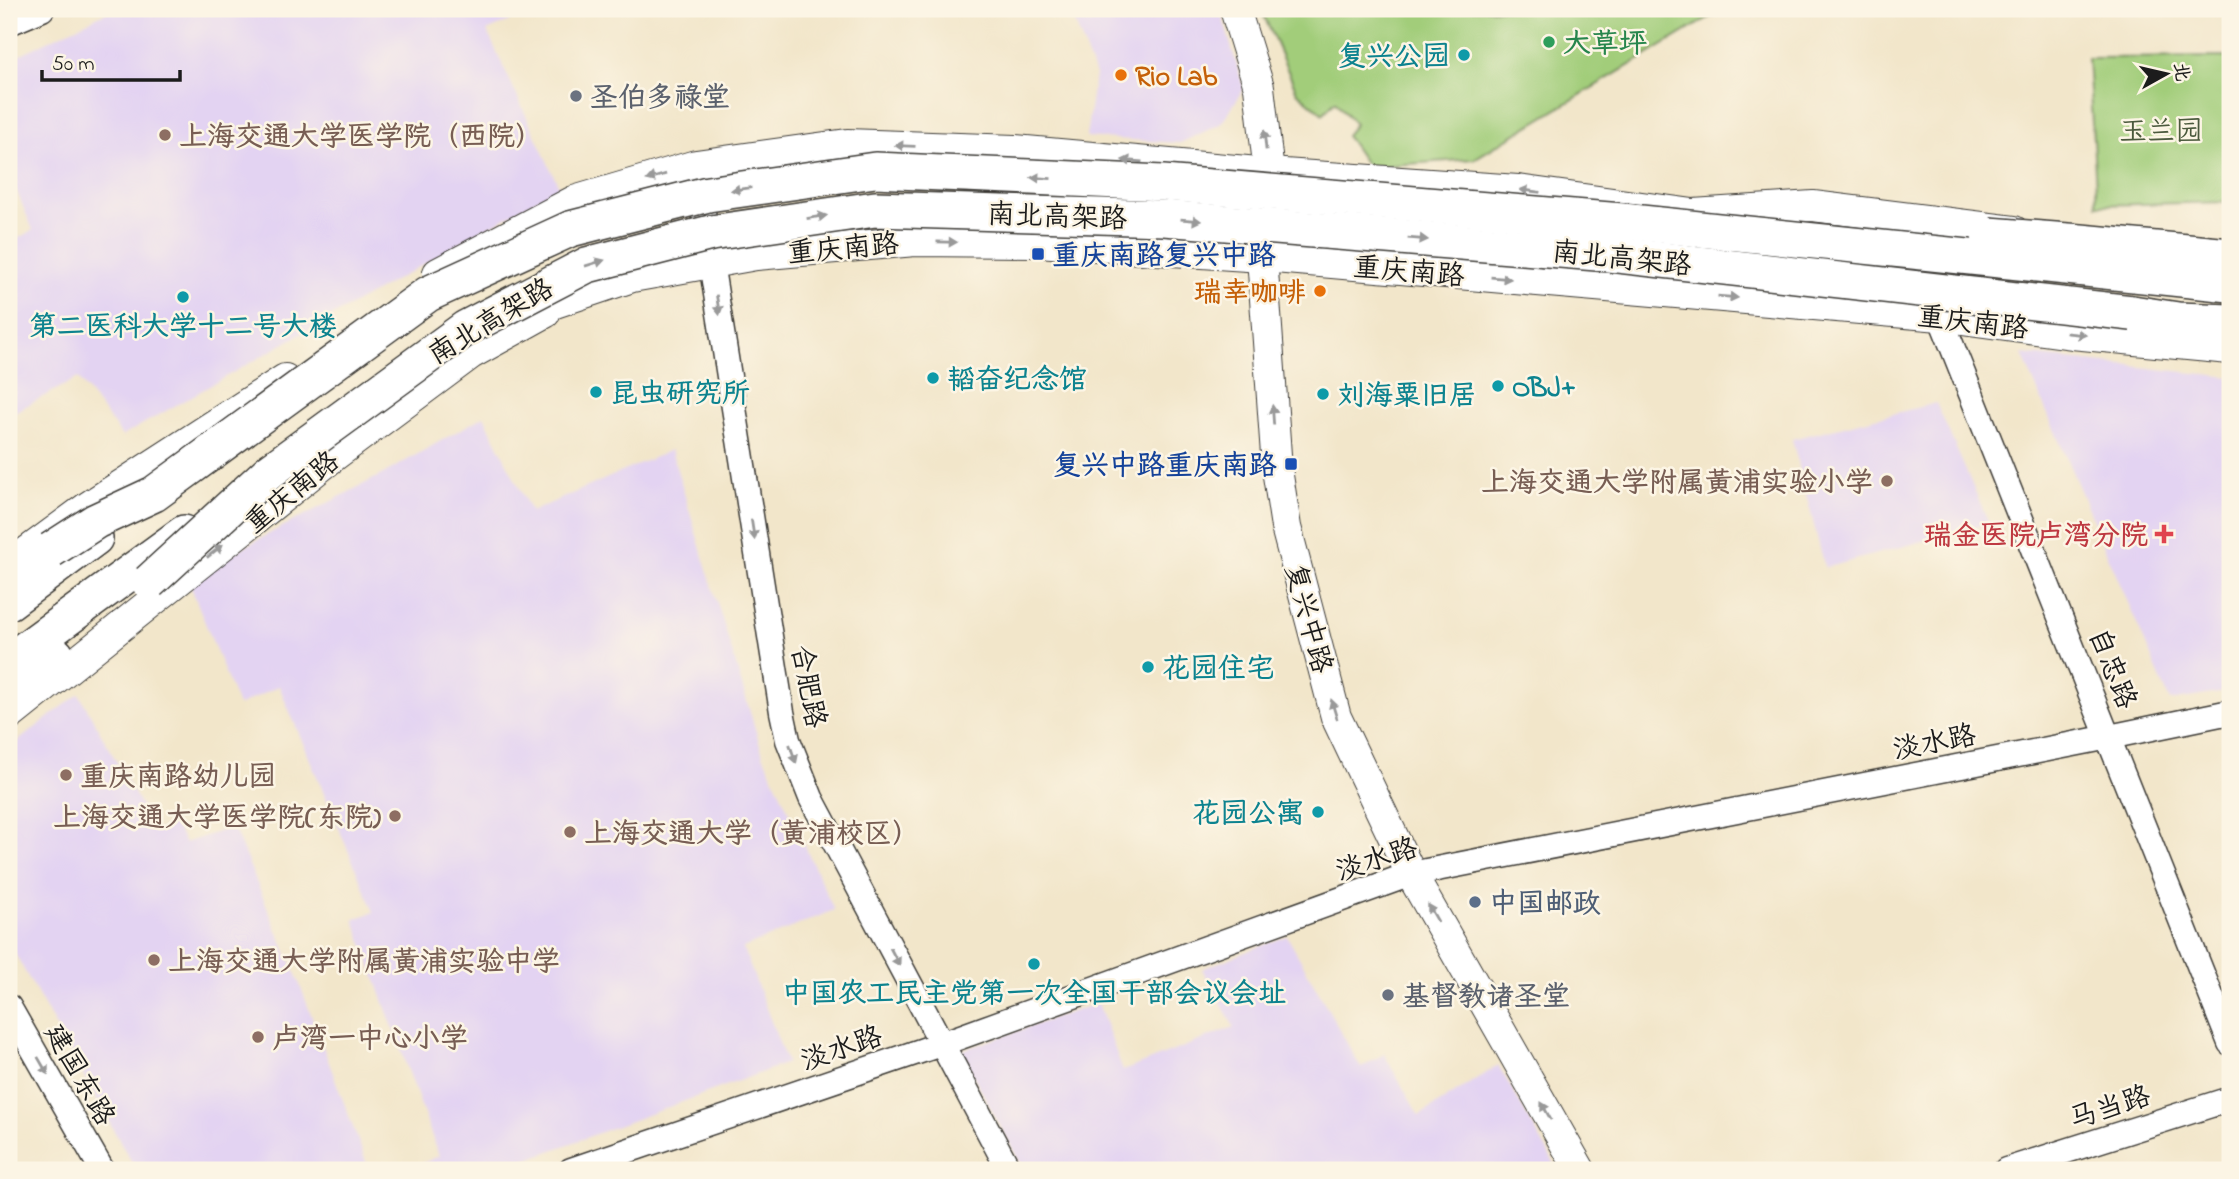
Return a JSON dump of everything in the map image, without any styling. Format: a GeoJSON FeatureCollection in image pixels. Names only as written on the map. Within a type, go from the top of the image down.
{"type":"FeatureCollection","features":[{"type":"Feature","properties":{"kind":"highway","name":"南北高架路"},"geometry":{"type":"LineString","coordinates":[[9,602],[428,295],[570,229],[708,194],[875,170],[1163,183],[1694,221],[2230,284]]}},
{"type":"Feature","properties":{"kind":"highway","name":"南北高架路"},"geometry":{"type":"LineString","coordinates":[[9,661],[466,328],[587,265],[711,233],[875,209],[1164,218],[1609,254],[2230,325]]}},
{"type":"Feature","properties":{"kind":"highway"},"geometry":{"type":"LineString","coordinates":[[1694,221],[1864,227],[2230,255]]}},
{"type":"Feature","properties":{"kind":"highway"},"geometry":{"type":"LineString","coordinates":[[9,692],[149,582],[270,471]]}},
{"type":"Feature","properties":{"kind":"highway"},"geometry":{"type":"LineString","coordinates":[[9,581],[96,522],[154,494]]}},
{"type":"Feature","properties":{"kind":"main road","name":"复兴中路"},"geometry":{"type":"LineString","coordinates":[[1235,9],[1259,87],[1269,173],[1262,257],[1277,469],[1286,527],[1336,717],[1411,874],[1580,1170]]}},
{"type":"Feature","properties":{"kind":"main road"},"geometry":{"type":"LineString","coordinates":[[9,565],[89,506],[295,373],[371,316],[434,275],[574,201],[696,165],[847,144],[1015,150],[1269,173],[1518,190],[1694,221],[2230,277]]}},
{"type":"Feature","properties":{"kind":"main road"},"geometry":{"type":"LineString","coordinates":[[1694,221],[1813,206],[2230,255]]}},
{"type":"Feature","properties":{"kind":"main road"},"geometry":{"type":"LineString","coordinates":[[1847,212],[1878,239]]}},
{"type":"Feature","properties":{"kind":"main road","name":"重庆南路"},"geometry":{"type":"LineString","coordinates":[[9,678],[274,471],[415,374],[521,314],[589,290],[632,277],[756,255],[915,241],[1037,243],[1262,257],[1940,316],[2072,334],[2230,349]]}},
{"type":"Feature","properties":{"kind":"main road","name":"重庆南路"},"geometry":{"type":"LineString","coordinates":[[9,716],[334,456],[471,354],[589,290]]}},
{"type":"Feature","properties":{"kind":"main road"},"geometry":{"type":"LineString","coordinates":[[9,596],[242,419],[295,373]]}},
{"type":"Feature","properties":{"kind":"street"},"geometry":{"type":"LineString","coordinates":[[9,23],[42,9]]}},
{"type":"Feature","properties":{"kind":"street","name":"合肥路"},"geometry":{"type":"LineString","coordinates":[[696,165],[788,740],[810,798],[1009,1170]]}},
{"type":"Feature","properties":{"kind":"street","name":"自忠路"},"geometry":{"type":"LineString","coordinates":[[1940,316],[2230,1043]]}},
{"type":"Feature","properties":{"kind":"street","name":"淡水路"},"geometry":{"type":"LineString","coordinates":[[571,1170],[941,1044],[1411,874],[2230,712]]}},
{"type":"Feature","properties":{"kind":"street","name":"建国东路"},"geometry":{"type":"LineString","coordinates":[[9,1007],[102,1170]]}},
{"type":"Feature","properties":{"kind":"street","name":"马当路"},"geometry":{"type":"LineString","coordinates":[[2006,1170],[2230,1099]]}},
{"type":"Feature","properties":{"kind":"shaded area"},"geometry":{"type":"Polygon","coordinates":[[[113,9],[537,9],[487,31],[559,187],[122,436],[78,378],[9,415],[9,243],[33,230],[9,173],[9,60],[113,9]]]}},
{"type":"Feature","properties":{"kind":"shaded area"},"geometry":{"type":"Polygon","coordinates":[[[1070,9],[1220,9],[1244,89],[1221,124],[1180,143],[1086,137],[1095,75],[1070,9]]]}},
{"type":"Feature","properties":{"kind":"shaded area","name":"瑞金医院卢湾分院"},"geometry":{"type":"Polygon","coordinates":[[[2022,354],[2230,377],[2230,691],[2170,701],[2022,354]]]}},
{"type":"Feature","properties":{"kind":"shaded area","name":"上海交通大学附属黄浦实验小学"},"geometry":{"type":"Polygon","coordinates":[[[1936,403],[1989,523],[1825,568],[1792,439],[1936,403]]]}},
{"type":"Feature","properties":{"kind":"shaded area","name":"上海交通大学（黄浦校区）"},"geometry":{"type":"Polygon","coordinates":[[[484,416],[531,512],[671,450],[763,755],[834,910],[743,948],[787,1063],[499,1170],[407,1170],[439,1156],[354,919],[374,912],[279,686],[238,706],[187,577],[385,473],[484,416]]]}},
{"type":"Feature","properties":{"kind":"shaded area"},"geometry":{"type":"Polygon","coordinates":[[[79,694],[155,831],[174,823],[185,843],[233,827],[297,977],[369,1170],[136,1170],[9,943],[9,748],[79,694]]]}},
{"type":"Feature","properties":{"kind":"shaded area"},"geometry":{"type":"Polygon","coordinates":[[[1287,936],[1361,1068],[1384,1054],[1419,1116],[1498,1065],[1558,1170],[1024,1170],[960,1051],[1098,1003],[1123,1071],[1234,1027],[1202,969],[1287,936]]]}},
{"type":"Feature","properties":{"kind":"green space","name":"复兴公园"},"geometry":{"type":"Polygon","coordinates":[[[1261,9],[1723,9],[1474,159],[1368,167],[1346,135],[1355,124],[1335,101],[1323,114],[1297,92],[1261,9]]]}},
{"type":"Feature","properties":{"kind":"green space","name":"玉兰园"},"geometry":{"type":"Polygon","coordinates":[[[2230,57],[2230,202],[2097,205],[2088,58],[2230,57]]]}},
{"type":"Feature","properties":{"kind":"place","name":"大草坪"},"geometry":{"type":"Point","coordinates":[1549,42]}},
{"type":"Feature","properties":{"kind":"place","name":"复兴公园"},"geometry":{"type":"Point","coordinates":[1464,55]}},
{"type":"Feature","properties":{"kind":"place","name":"Rio Lab"},"geometry":{"type":"Point","coordinates":[1121,75]}},
{"type":"Feature","properties":{"kind":"place","name":"圣伯多禄堂"},"geometry":{"type":"Point","coordinates":[576,96]}},
{"type":"Feature","properties":{"kind":"place","name":"上海交通大学医学院（西院）"},"geometry":{"type":"Point","coordinates":[165,135]}},
{"type":"Feature","properties":{"kind":"place","name":"重庆南路复兴中路"},"geometry":{"type":"Point","coordinates":[1038,254]}},
{"type":"Feature","properties":{"kind":"place","name":"瑞幸咖啡"},"geometry":{"type":"Point","coordinates":[1320,291]}},
{"type":"Feature","properties":{"kind":"place","name":"第二医科大学十二号大楼"},"geometry":{"type":"Point","coordinates":[183,297]}},
{"type":"Feature","properties":{"kind":"place","name":"韬奋纪念馆"},"geometry":{"type":"Point","coordinates":[933,378]}},
{"type":"Feature","properties":{"kind":"place","name":"OBJ+"},"geometry":{"type":"Point","coordinates":[1498,386]}},
{"type":"Feature","properties":{"kind":"place","name":"昆虫研究所"},"geometry":{"type":"Point","coordinates":[596,392]}},
{"type":"Feature","properties":{"kind":"place","name":"刘海粟旧居"},"geometry":{"type":"Point","coordinates":[1323,394]}},
{"type":"Feature","properties":{"kind":"place","name":"复兴中路重庆南路"},"geometry":{"type":"Point","coordinates":[1291,464]}},
{"type":"Feature","properties":{"kind":"place","name":"上海交通大学附属黄浦实验小学"},"geometry":{"type":"Point","coordinates":[1887,481]}},
{"type":"Feature","properties":{"kind":"place","name":"瑞金医院卢湾分院"},"geometry":{"type":"Point","coordinates":[2164,534]}},
{"type":"Feature","properties":{"kind":"place","name":"花园住宅"},"geometry":{"type":"Point","coordinates":[1148,667]}},
{"type":"Feature","properties":{"kind":"place","name":"重庆南路幼儿园"},"geometry":{"type":"Point","coordinates":[66,775]}},
{"type":"Feature","properties":{"kind":"place","name":"花园公寓"},"geometry":{"type":"Point","coordinates":[1318,812]}},
{"type":"Feature","properties":{"kind":"place","name":"上海交通大学医学院(东院)"},"geometry":{"type":"Point","coordinates":[395,816]}},
{"type":"Feature","properties":{"kind":"place","name":"上海交通大学（黄浦校区）"},"geometry":{"type":"Point","coordinates":[570,832]}},
{"type":"Feature","properties":{"kind":"place","name":"中国邮政"},"geometry":{"type":"Point","coordinates":[1475,902]}},
{"type":"Feature","properties":{"kind":"place","name":"上海交通大学附属黄浦实验中学"},"geometry":{"type":"Point","coordinates":[154,960]}},
{"type":"Feature","properties":{"kind":"place","name":"中国农工民主党第一次全国干部会议会址"},"geometry":{"type":"Point","coordinates":[1034,964]}},
{"type":"Feature","properties":{"kind":"place","name":"基督教诸圣堂"},"geometry":{"type":"Point","coordinates":[1388,995]}},
{"type":"Feature","properties":{"kind":"place","name":"卢湾一中心小学"},"geometry":{"type":"Point","coordinates":[258,1037]}}]}
